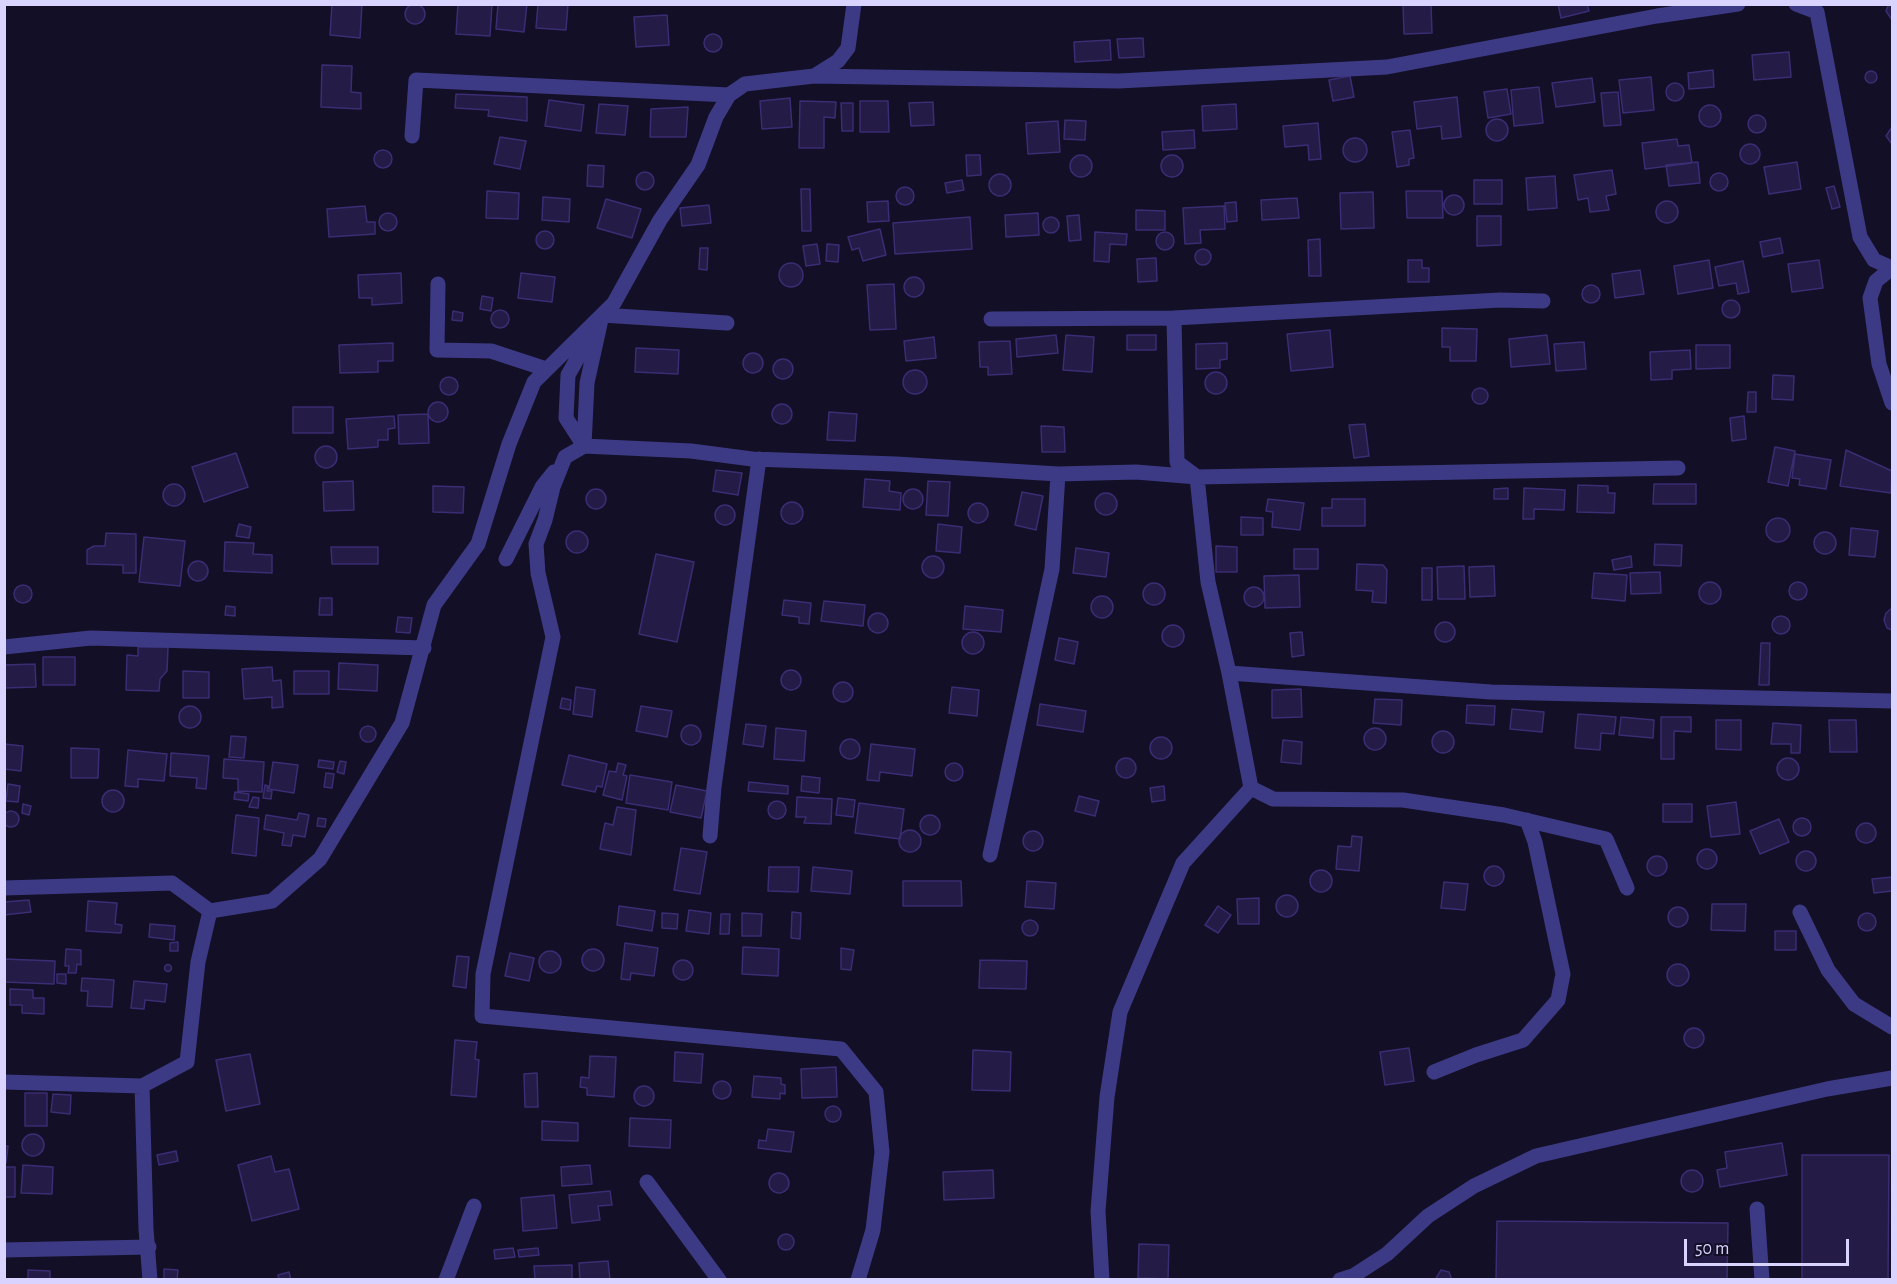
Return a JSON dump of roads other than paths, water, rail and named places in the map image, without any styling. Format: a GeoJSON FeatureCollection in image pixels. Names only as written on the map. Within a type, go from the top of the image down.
{"type":"FeatureCollection","features":[{"type":"Feature","properties":{"kind":"street"},"geometry":{"type":"LineString","coordinates":[[814,76],[838,61],[848,48],[854,4]]}},
{"type":"Feature","properties":{"kind":"street"},"geometry":{"type":"LineString","coordinates":[[4,888],[172,883],[210,911],[273,901],[320,859],[402,723],[434,604],[477,544],[508,444],[534,382],[614,303],[660,220],[698,165],[716,117],[729,95],[745,84],[814,76],[1119,81],[1387,67],[1657,16],[1738,4]]}},
{"type":"Feature","properties":{"kind":"street"},"geometry":{"type":"LineString","coordinates":[[1796,4],[1817,8],[1860,237],[1874,260],[1893,268],[1876,281],[1870,298],[1879,363],[1893,403]]}},
{"type":"Feature","properties":{"kind":"street"},"geometry":{"type":"LineString","coordinates":[[412,136],[416,80],[729,95]]}},
{"type":"Feature","properties":{"kind":"street"},"geometry":{"type":"LineString","coordinates":[[438,284],[437,350],[491,351],[546,369]]}},
{"type":"Feature","properties":{"kind":"street"},"geometry":{"type":"LineString","coordinates":[[991,319],[1174,318],[1500,300],[1543,301]]}},
{"type":"Feature","properties":{"kind":"street"},"geometry":{"type":"LineString","coordinates":[[602,315],[727,323]]}},
{"type":"Feature","properties":{"kind":"street"},"geometry":{"type":"LineString","coordinates":[[584,446],[566,418],[568,375],[602,315]]}},
{"type":"Feature","properties":{"kind":"street"},"geometry":{"type":"LineString","coordinates":[[1174,318],[1177,462],[1197,477],[1208,582],[1230,673],[1251,788]]}},
{"type":"Feature","properties":{"kind":"street"},"geometry":{"type":"LineString","coordinates":[[506,560],[542,487],[565,458],[584,446],[691,451],[759,459],[896,464],[1058,474],[1136,472],[1197,477],[1678,468]]}},
{"type":"Feature","properties":{"kind":"street"},"geometry":{"type":"LineString","coordinates":[[565,458],[553,487],[536,544],[538,573],[553,637],[483,974],[482,1016],[841,1049],[876,1092],[882,1152],[873,1230],[858,1280]]}},
{"type":"Feature","properties":{"kind":"street"},"geometry":{"type":"LineString","coordinates":[[710,836],[714,787],[759,459]]}},
{"type":"Feature","properties":{"kind":"street"},"geometry":{"type":"LineString","coordinates":[[990,855],[1052,569],[1058,474]]}},
{"type":"Feature","properties":{"kind":"street"},"geometry":{"type":"LineString","coordinates":[[4,647],[91,638],[424,648]]}},
{"type":"Feature","properties":{"kind":"street"},"geometry":{"type":"LineString","coordinates":[[1230,673],[1491,692],[1893,701]]}},
{"type":"Feature","properties":{"kind":"street"},"geometry":{"type":"LineString","coordinates":[[1251,788],[1273,799],[1403,800],[1527,820],[1606,839],[1627,888]]}},
{"type":"Feature","properties":{"kind":"street"},"geometry":{"type":"LineString","coordinates":[[1102,1280],[1098,1211],[1107,1097],[1120,1012],[1183,863],[1251,788]]}},
{"type":"Feature","properties":{"kind":"street"},"geometry":{"type":"LineString","coordinates":[[1434,1072],[1523,1040],[1558,1000],[1563,974],[1535,842],[1527,820]]}},
{"type":"Feature","properties":{"kind":"street"},"geometry":{"type":"LineString","coordinates":[[4,1082],[142,1086],[187,1062],[198,962],[210,911]]}},
{"type":"Feature","properties":{"kind":"street"},"geometry":{"type":"LineString","coordinates":[[1800,912],[1828,970],[1854,1004],[1893,1027]]}},
{"type":"Feature","properties":{"kind":"street"},"geometry":{"type":"LineString","coordinates":[[1340,1280],[1353,1276],[1387,1254],[1428,1216],[1474,1186],[1536,1156],[1827,1089],[1893,1078]]}},
{"type":"Feature","properties":{"kind":"street"},"geometry":{"type":"LineString","coordinates":[[142,1086],[146,1228],[150,1280]]}},
{"type":"Feature","properties":{"kind":"street"},"geometry":{"type":"LineString","coordinates":[[647,1182],[719,1280]]}},
{"type":"Feature","properties":{"kind":"street"},"geometry":{"type":"LineString","coordinates":[[446,1280],[474,1206]]}},
{"type":"Feature","properties":{"kind":"street"},"geometry":{"type":"LineString","coordinates":[[1757,1209],[1762,1280]]}},
{"type":"Feature","properties":{"kind":"street"},"geometry":{"type":"LineString","coordinates":[[4,1250],[149,1247]]}}]}
